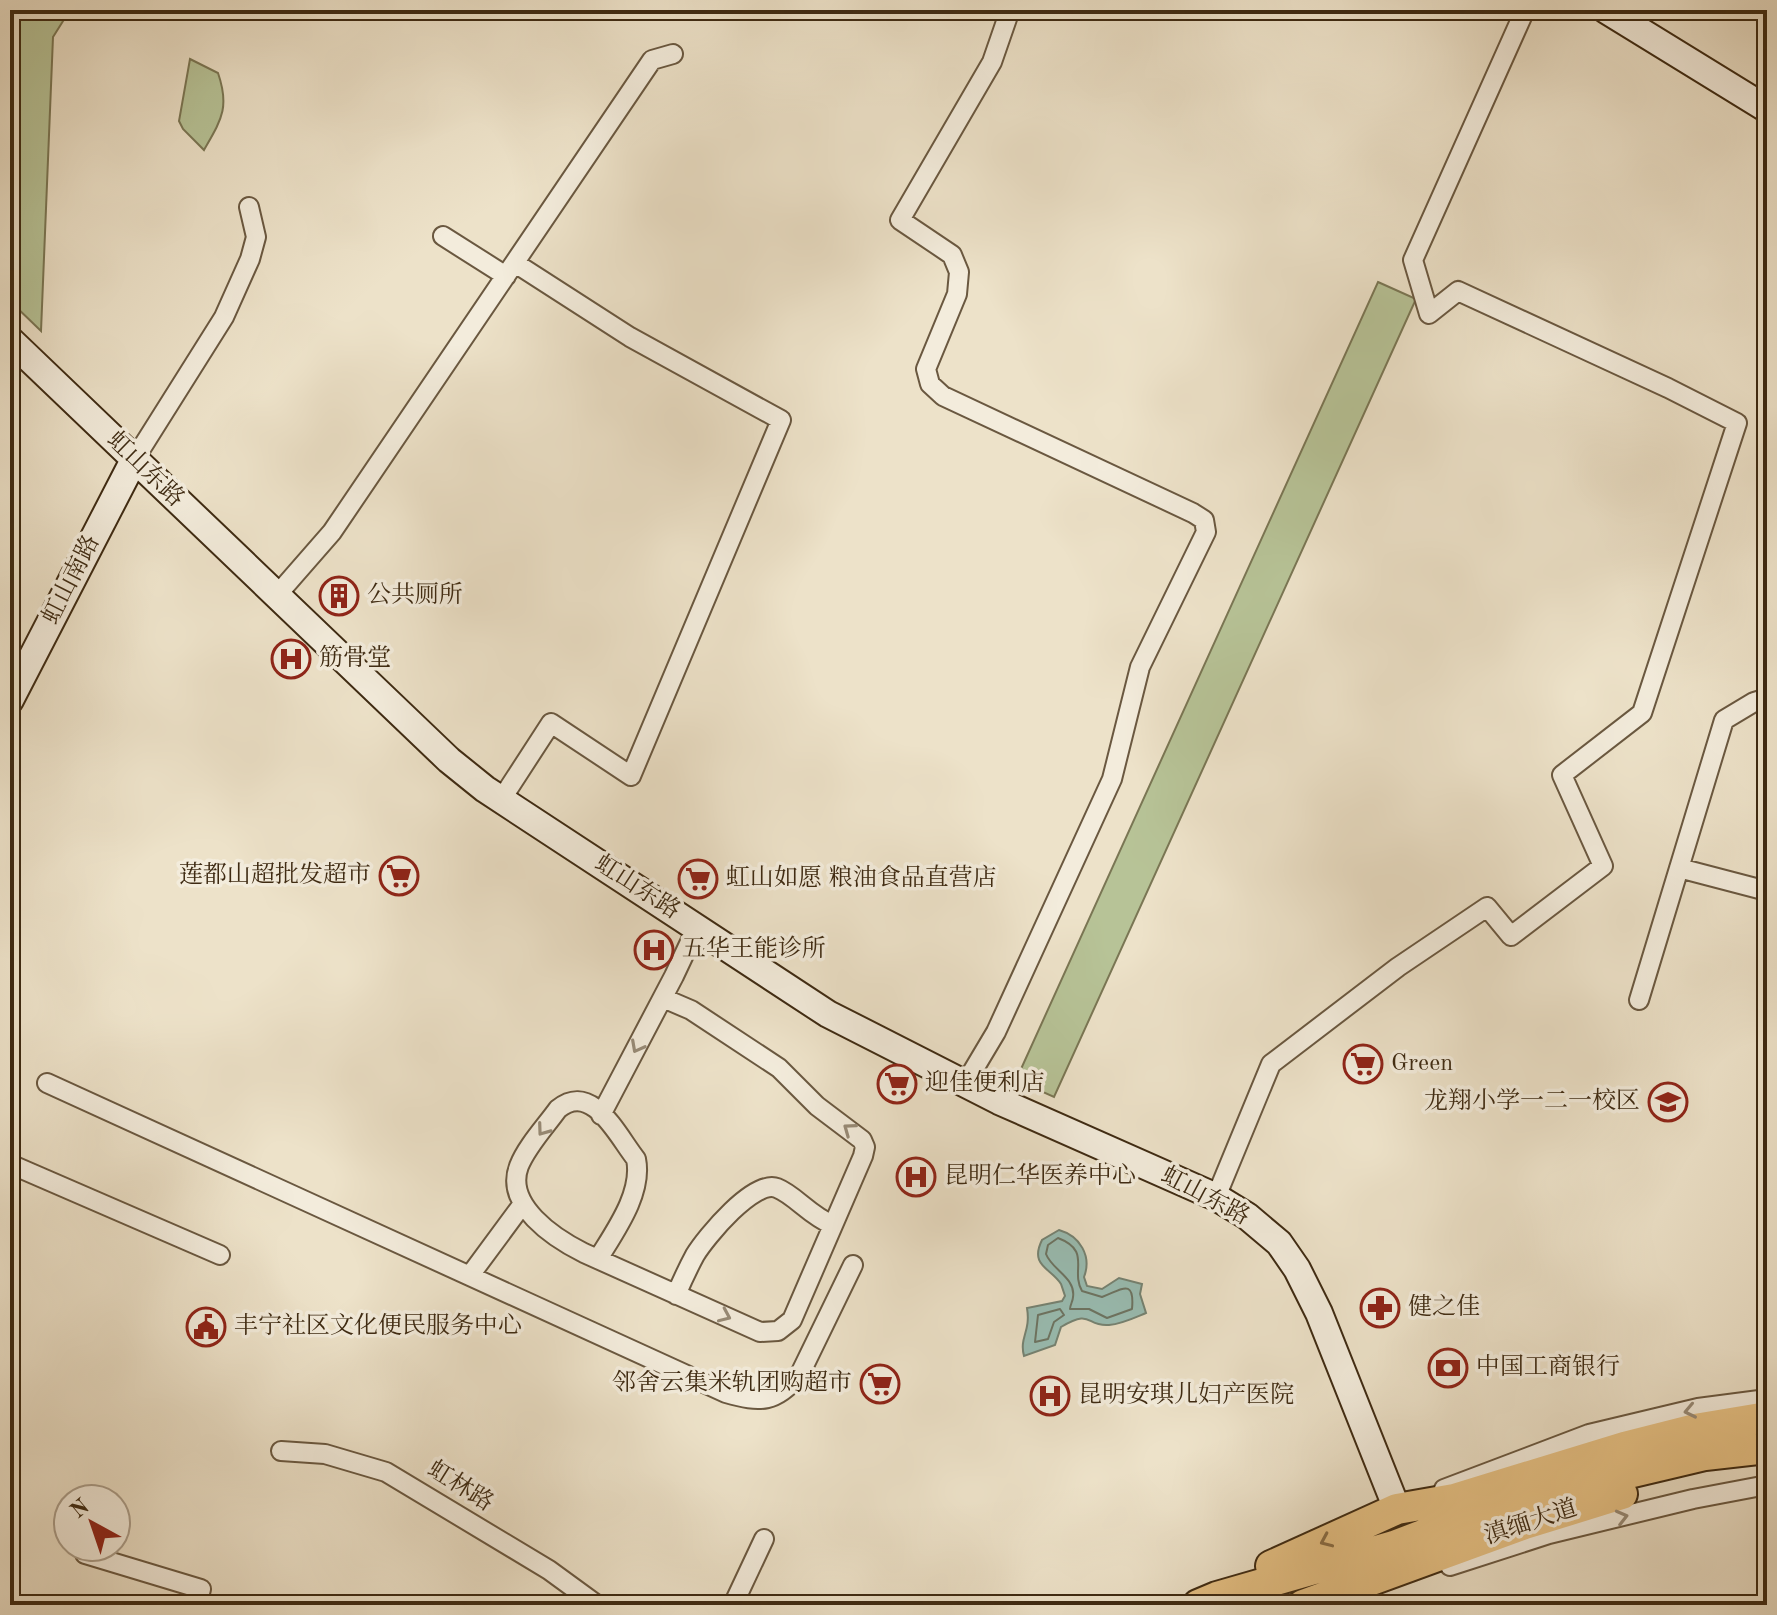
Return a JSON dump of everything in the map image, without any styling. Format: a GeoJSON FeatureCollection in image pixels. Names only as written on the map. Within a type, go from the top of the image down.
{"type":"FeatureCollection","features":[{"type":"Feature","properties":{"kind":"main road","name":"滇缅大道"},"geometry":{"type":"LineString","coordinates":[[1208,1601],[1276,1563],[1397,1509],[1454,1499],[1624,1447],[1695,1429],[1767,1417]]}},
{"type":"Feature","properties":{"kind":"main road","name":"滇缅大道"},"geometry":{"type":"LineString","coordinates":[[1208,1601],[1394,1546],[1488,1510],[1705,1455],[1767,1448]]}},
{"type":"Feature","properties":{"kind":"main road","name":"滇缅大道"},"geometry":{"type":"LineString","coordinates":[[1304,1605],[1525,1524],[1617,1495],[1692,1477],[1767,1468]]}},
{"type":"Feature","properties":{"kind":"main road","name":"滇缅大道"},"geometry":{"type":"LineString","coordinates":[[1283,1605],[1394,1546]]}},
{"type":"Feature","properties":{"kind":"street"},"geometry":{"type":"LineString","coordinates":[[965,1084],[996,1032],[1112,779],[1140,667],[1206,532],[1204,520],[1193,513],[943,396],[930,384],[926,369],[957,294],[959,272],[952,255],[900,220],[992,62],[1010,10]]}},
{"type":"Feature","properties":{"kind":"street"},"geometry":{"type":"LineString","coordinates":[[1216,1197],[1271,1064],[1398,967],[1487,907],[1511,936],[1603,866],[1562,775],[1642,713],[1737,423],[1458,291],[1429,314],[1413,260],[1525,10]]}},
{"type":"Feature","properties":{"kind":"street"},"geometry":{"type":"LineString","coordinates":[[1606,10],[1767,109]]}},
{"type":"Feature","properties":{"kind":"street"},"geometry":{"type":"LineString","coordinates":[[1640,10],[1767,88]]}},
{"type":"Feature","properties":{"kind":"street"},"geometry":{"type":"LineString","coordinates":[[277,595],[332,532],[652,60],[673,54]]}},
{"type":"Feature","properties":{"kind":"street"},"geometry":{"type":"LineString","coordinates":[[134,460],[224,317],[250,259],[256,237],[249,207]]}},
{"type":"Feature","properties":{"kind":"street"},"geometry":{"type":"LineString","coordinates":[[443,236],[781,420],[631,776],[551,723],[501,800]]}},
{"type":"Feature","properties":{"kind":"street","name":"虹山东路"},"geometry":{"type":"LineString","coordinates":[[10,340],[449,760],[501,800],[801,998],[965,1084],[1216,1197],[1247,1216],[1279,1243],[1297,1269],[1319,1313],[1397,1509]]}},
{"type":"Feature","properties":{"kind":"street","name":"虹山南路"},"geometry":{"type":"LineString","coordinates":[[10,700],[134,460]]}},
{"type":"Feature","properties":{"kind":"street"},"geometry":{"type":"LineString","coordinates":[[1639,1000],[1724,720],[1767,698]]}},
{"type":"Feature","properties":{"kind":"street"},"geometry":{"type":"LineString","coordinates":[[1679,868],[1767,891]]}},
{"type":"Feature","properties":{"kind":"street"},"geometry":{"type":"LineString","coordinates":[[601,1115],[697,927]]}},
{"type":"Feature","properties":{"kind":"street"},"geometry":{"type":"LineString","coordinates":[[598,1259],[620,1222],[633,1192],[638,1168],[636,1159],[594,1105],[575,1100],[558,1109],[520,1165],[515,1184],[522,1205],[568,1245],[598,1259],[676,1295],[760,1332],[778,1331],[792,1320],[863,1156],[865,1147],[862,1140],[817,1106],[779,1068],[691,1010],[663,998]]}},
{"type":"Feature","properties":{"kind":"street"},"geometry":{"type":"LineString","coordinates":[[47,1083],[726,1393],[751,1400],[769,1399],[788,1389],[800,1374],[853,1265]]}},
{"type":"Feature","properties":{"kind":"street"},"geometry":{"type":"LineString","coordinates":[[10,1164],[220,1255]]}},
{"type":"Feature","properties":{"kind":"street"},"geometry":{"type":"LineString","coordinates":[[676,1295],[701,1246],[743,1200],[758,1189],[776,1187],[813,1216],[833,1225]]}},
{"type":"Feature","properties":{"kind":"street"},"geometry":{"type":"LineString","coordinates":[[471,1274],[522,1205]]}},
{"type":"Feature","properties":{"kind":"street"},"geometry":{"type":"LineString","coordinates":[[1397,1509],[1488,1470],[1589,1434],[1698,1408],[1767,1399]]}},
{"type":"Feature","properties":{"kind":"street","name":"虹林路"},"geometry":{"type":"LineString","coordinates":[[281,1451],[325,1454],[386,1472],[549,1570],[597,1605]]}},
{"type":"Feature","properties":{"kind":"street"},"geometry":{"type":"LineString","coordinates":[[1304,1605],[1390,1586],[1549,1534],[1693,1499],[1767,1485]]}},
{"type":"Feature","properties":{"kind":"street"},"geometry":{"type":"LineString","coordinates":[[733,1605],[764,1539]]}},
{"type":"Feature","properties":{"kind":"street"},"geometry":{"type":"LineString","coordinates":[[115,1563],[201,1589],[197,1605]]}},
{"type":"Feature","properties":{"kind":"green space"},"geometry":{"type":"Polygon","coordinates":[[[10,10],[70,10],[53,37],[41,331],[10,301],[10,10]]]}},
{"type":"Feature","properties":{"kind":"green space"},"geometry":{"type":"Polygon","coordinates":[[[190,59],[218,73],[222,85],[222,113],[204,150],[179,121],[190,59]]]}},
{"type":"Feature","properties":{"kind":"green space"},"geometry":{"type":"Polygon","coordinates":[[[1378,282],[1416,299],[1054,1097],[1016,1080],[1378,282]]]}},
{"type":"Feature","properties":{"kind":"green space"},"geometry":{"type":"Polygon","coordinates":[[[1767,1295],[1767,1377],[1762,1377],[1762,1297],[1767,1295]]]}},
{"type":"Feature","properties":{"kind":"water"},"geometry":{"type":"Polygon","coordinates":[[[1059,1230],[1073,1237],[1085,1254],[1084,1277],[1087,1286],[1102,1289],[1119,1278],[1142,1284],[1140,1294],[1146,1313],[1109,1325],[1079,1319],[1061,1327],[1055,1345],[1024,1356],[1027,1308],[1062,1301],[1065,1296],[1061,1284],[1043,1266],[1038,1256],[1042,1240],[1059,1230]]]}},
{"type":"Feature","properties":{"kind":"place","name":"公共厕所"},"geometry":{"type":"Point","coordinates":[339,596]}},
{"type":"Feature","properties":{"kind":"place","name":"筋骨堂"},"geometry":{"type":"Point","coordinates":[291,659]}},
{"type":"Feature","properties":{"kind":"place","name":"莲都山超批发超市"},"geometry":{"type":"Point","coordinates":[399,876]}},
{"type":"Feature","properties":{"kind":"place","name":"虹山如愿 粮油食品直营店"},"geometry":{"type":"Point","coordinates":[698,879]}},
{"type":"Feature","properties":{"kind":"place","name":"五华王能诊所"},"geometry":{"type":"Point","coordinates":[654,950]}},
{"type":"Feature","properties":{"kind":"place","name":"Green"},"geometry":{"type":"Point","coordinates":[1363,1064]}},
{"type":"Feature","properties":{"kind":"place","name":"迎佳便利店"},"geometry":{"type":"Point","coordinates":[897,1084]}},
{"type":"Feature","properties":{"kind":"place","name":"龙翔小学一二一校区"},"geometry":{"type":"Point","coordinates":[1668,1102]}},
{"type":"Feature","properties":{"kind":"place","name":"昆明仁华医养中心"},"geometry":{"type":"Point","coordinates":[916,1177]}},
{"type":"Feature","properties":{"kind":"place","name":"健之佳"},"geometry":{"type":"Point","coordinates":[1380,1308]}},
{"type":"Feature","properties":{"kind":"place","name":"丰宁社区文化便民服务中心"},"geometry":{"type":"Point","coordinates":[206,1327]}},
{"type":"Feature","properties":{"kind":"place","name":"中国工商银行"},"geometry":{"type":"Point","coordinates":[1448,1368]}},
{"type":"Feature","properties":{"kind":"place","name":"邻舍云集米轨团购超市"},"geometry":{"type":"Point","coordinates":[880,1384]}},
{"type":"Feature","properties":{"kind":"place","name":"昆明安琪儿妇产医院"},"geometry":{"type":"Point","coordinates":[1050,1396]}}]}
